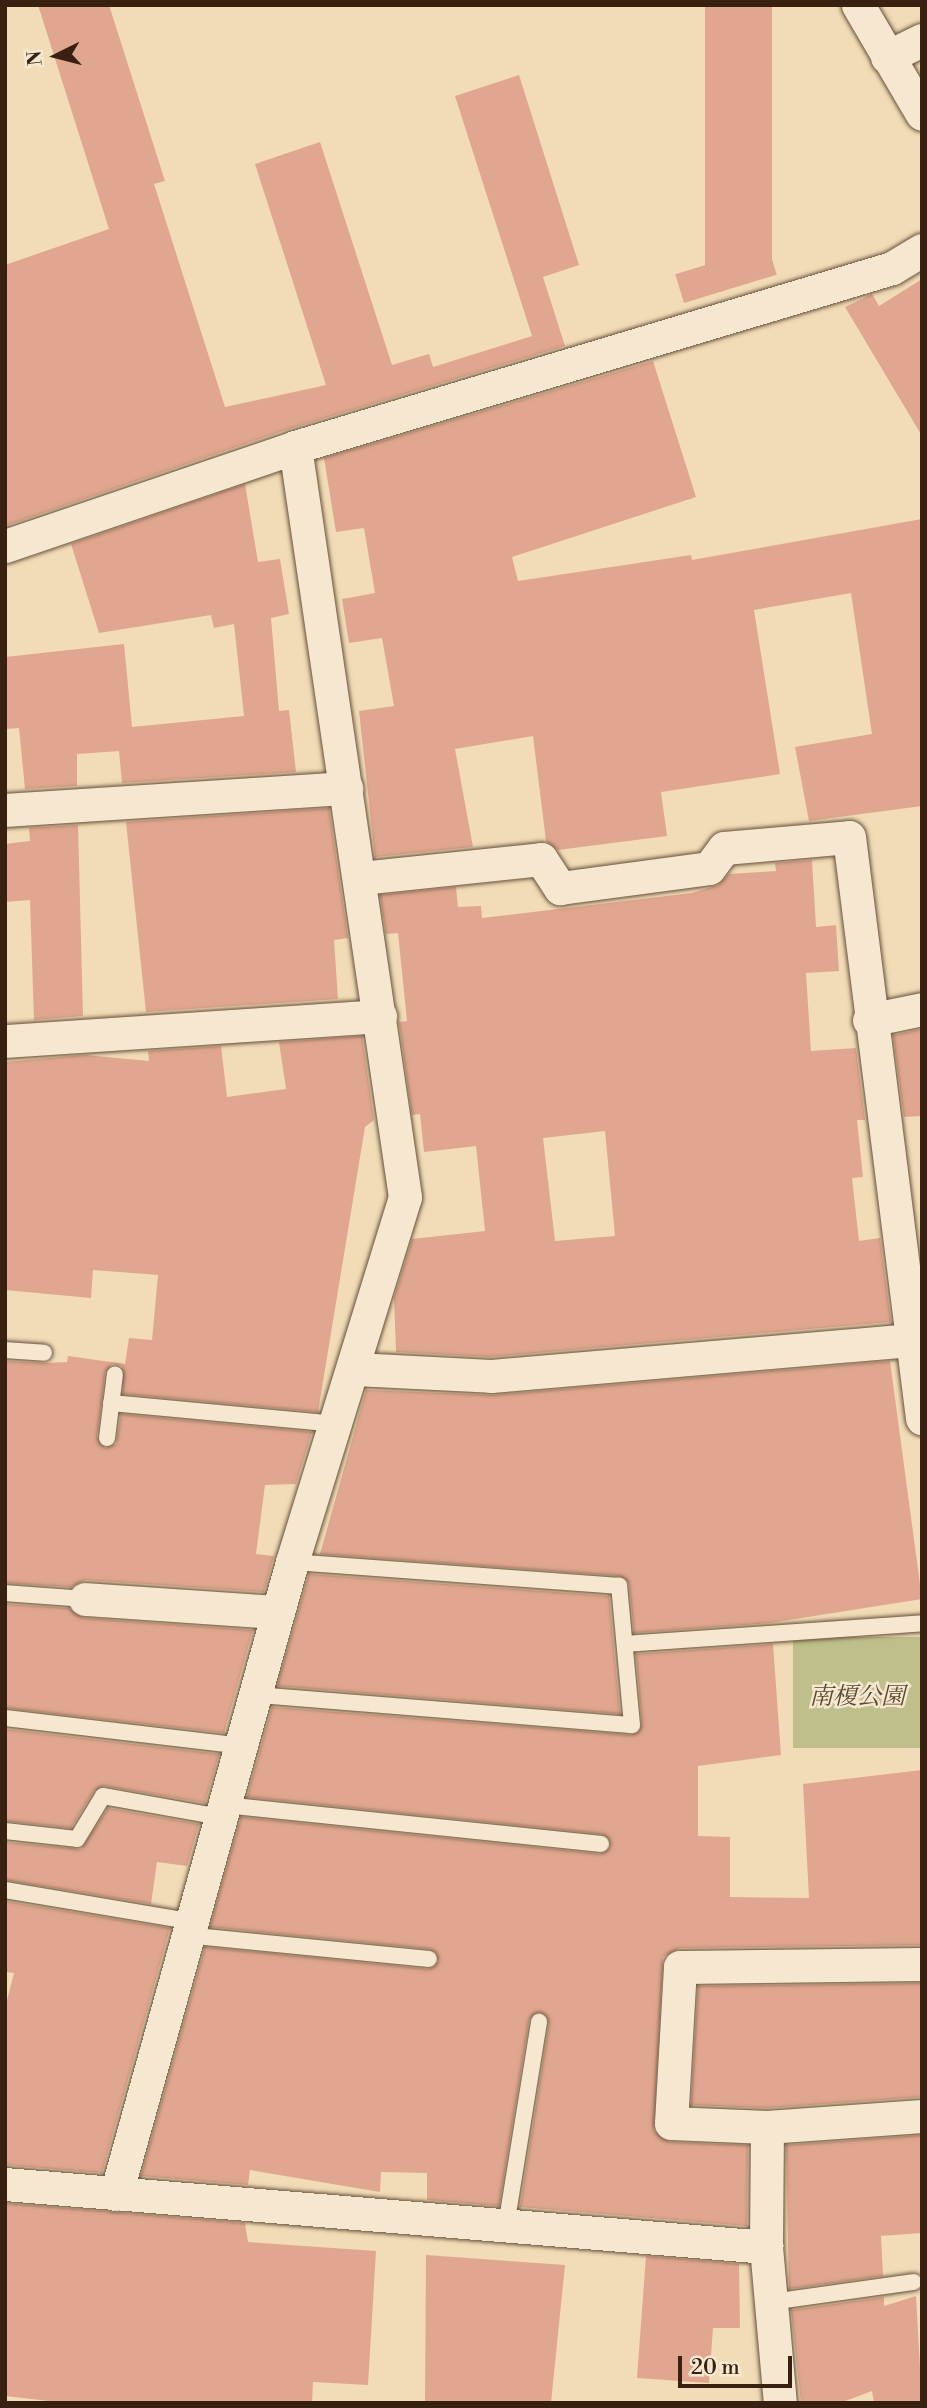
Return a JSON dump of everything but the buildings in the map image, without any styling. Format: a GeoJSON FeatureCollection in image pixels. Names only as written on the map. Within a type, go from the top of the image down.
{"type":"FeatureCollection","features":[{"type":"Feature","properties":{"kind":"street"},"geometry":{"type":"LineString","coordinates":[[858,5],[922,114]]}},
{"type":"Feature","properties":{"kind":"street"},"geometry":{"type":"LineString","coordinates":[[887,57],[922,40]]}},
{"type":"Feature","properties":{"kind":"street"},"geometry":{"type":"LineString","coordinates":[[5,546],[295,447],[892,268],[922,250]]}},
{"type":"Feature","properties":{"kind":"street"},"geometry":{"type":"LineString","coordinates":[[116,2194],[187,1928],[258,1695],[292,1562],[355,1369],[405,1197],[361,878],[345,788],[295,447]]}},
{"type":"Feature","properties":{"kind":"street"},"geometry":{"type":"LineString","coordinates":[[5,810],[345,788]]}},
{"type":"Feature","properties":{"kind":"street"},"geometry":{"type":"LineString","coordinates":[[361,878],[541,859],[560,888],[709,868],[724,848],[849,837],[869,1020],[916,1339],[922,1418]]}},
{"type":"Feature","properties":{"kind":"street"},"geometry":{"type":"LineString","coordinates":[[869,1020],[922,1009]]}},
{"type":"Feature","properties":{"kind":"street"},"geometry":{"type":"LineString","coordinates":[[5,1041],[380,1016]]}},
{"type":"Feature","properties":{"kind":"street"},"geometry":{"type":"LineString","coordinates":[[355,1369],[491,1376],[916,1339]]}},
{"type":"Feature","properties":{"kind":"street"},"geometry":{"type":"LineString","coordinates":[[85,1599],[278,1612]]}},
{"type":"Feature","properties":{"kind":"street"},"geometry":{"type":"LineString","coordinates":[[922,1964],[680,1967],[671,2123],[766,2127],[922,2116]]}},
{"type":"Feature","properties":{"kind":"street"},"geometry":{"type":"LineString","coordinates":[[766,2127],[766,2247],[780,2403]]}},
{"type":"Feature","properties":{"kind":"street"},"geometry":{"type":"LineString","coordinates":[[5,2184],[766,2247]]}},
{"type":"Feature","properties":{"kind":"lane"},"geometry":{"type":"LineString","coordinates":[[5,1350],[44,1353]]}},
{"type":"Feature","properties":{"kind":"lane"},"geometry":{"type":"LineString","coordinates":[[107,1438],[115,1374]]}},
{"type":"Feature","properties":{"kind":"lane"},"geometry":{"type":"LineString","coordinates":[[111,1403],[337,1424]]}},
{"type":"Feature","properties":{"kind":"lane"},"geometry":{"type":"LineString","coordinates":[[258,1695],[632,1725],[619,1586],[292,1562]]}},
{"type":"Feature","properties":{"kind":"lane"},"geometry":{"type":"LineString","coordinates":[[5,1593],[85,1599]]}},
{"type":"Feature","properties":{"kind":"lane"},"geometry":{"type":"LineString","coordinates":[[625,1644],[922,1623]]}},
{"type":"Feature","properties":{"kind":"lane"},"geometry":{"type":"LineString","coordinates":[[5,1718],[243,1746]]}},
{"type":"Feature","properties":{"kind":"lane"},"geometry":{"type":"LineString","coordinates":[[5,1831],[76,1839],[103,1796],[223,1811],[601,1844]]}},
{"type":"Feature","properties":{"kind":"lane"},"geometry":{"type":"LineString","coordinates":[[5,1891],[187,1928],[429,1959]]}},
{"type":"Feature","properties":{"kind":"lane"},"geometry":{"type":"LineString","coordinates":[[506,2226],[538,2022]]}},
{"type":"Feature","properties":{"kind":"lane"},"geometry":{"type":"LineString","coordinates":[[771,2302],[914,2282]]}},
{"type":"Feature","properties":{"kind":"green space","name":"南榎公園"},"geometry":{"type":"Polygon","coordinates":[[[793,1637],[922,1637],[922,1748],[793,1748],[793,1637]]]}}]}
